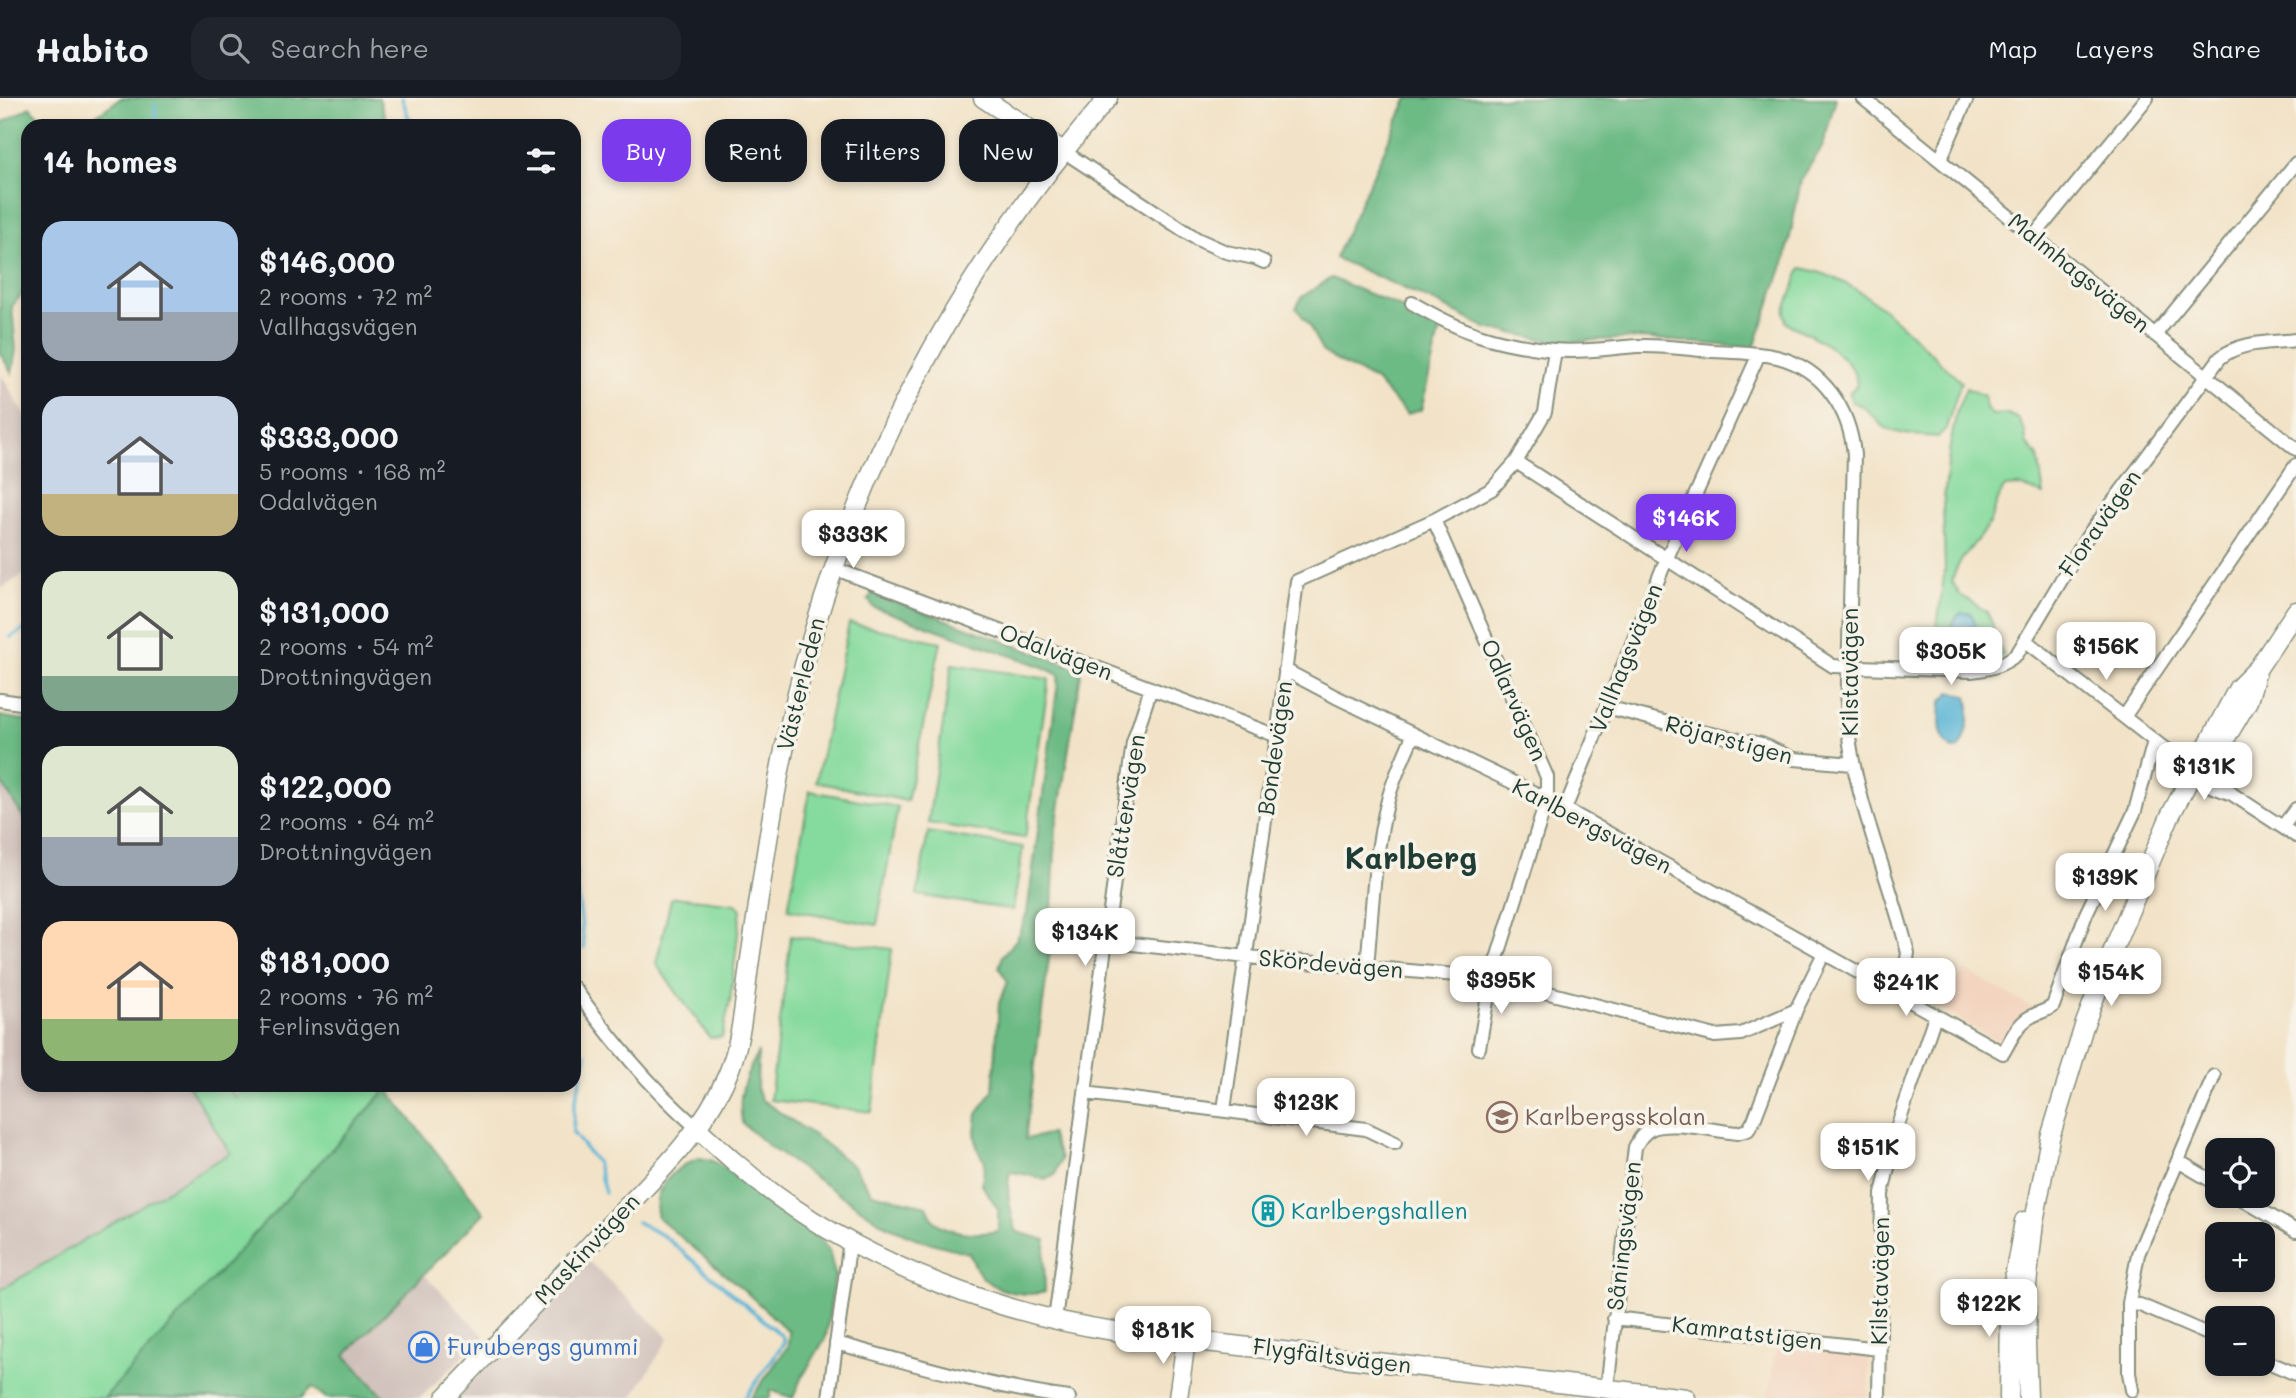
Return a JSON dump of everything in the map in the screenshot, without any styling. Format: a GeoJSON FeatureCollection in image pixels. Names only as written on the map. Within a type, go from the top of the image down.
{"type":"FeatureCollection","features":[{"type":"Feature","properties":{"kind":"street"},"geometry":{"type":"LineString","coordinates":[[983,98],[1197,239],[1226,252],[1264,262]]}},
{"type":"Feature","properties":{"kind":"street","name":"Västerleden"},"geometry":{"type":"LineString","coordinates":[[696,1127],[721,1089],[734,1056],[781,761],[802,673],[833,568],[877,457],[927,355],[987,255],[1063,151],[1108,98]]}},
{"type":"Feature","properties":{"kind":"street","name":"Malmhagsvägen"},"geometry":{"type":"LineString","coordinates":[[1863,98],[2296,449]]}},
{"type":"Feature","properties":{"kind":"street"},"geometry":{"type":"LineString","coordinates":[[1940,160],[1967,98]]}},
{"type":"Feature","properties":{"kind":"street"},"geometry":{"type":"LineString","coordinates":[[2034,236],[2147,98]]}},
{"type":"Feature","properties":{"kind":"street"},"geometry":{"type":"LineString","coordinates":[[2155,335],[2296,163]]}},
{"type":"Feature","properties":{"kind":"street","name":"Kilstavägen"},"geometry":{"type":"LineString","coordinates":[[1412,303],[1447,323],[1495,341],[1555,350],[1663,346],[1759,354],[1793,363],[1824,384],[1846,417],[1852,434],[1854,456],[1847,718],[1853,764],[1908,954],[1905,970],[1894,991]]}},
{"type":"Feature","properties":{"kind":"street","name":"Floravägen"},"geometry":{"type":"LineString","coordinates":[[1516,462],[1833,666],[1971,671],[1992,669],[2011,659],[2026,641],[2087,537],[2205,376],[2229,351],[2239,347],[2296,340]]}},
{"type":"Feature","properties":{"kind":"street","name":"Bondevägen"},"geometry":{"type":"LineString","coordinates":[[1224,1110],[1278,736],[1297,581],[1434,520],[1483,495],[1501,480],[1516,462],[1545,412],[1555,350]]}},
{"type":"Feature","properties":{"kind":"street","name":"Vallhagsvägen"},"geometry":{"type":"LineString","coordinates":[[1565,809],[1666,560],[1759,354]]}},
{"type":"Feature","properties":{"kind":"street"},"geometry":{"type":"LineString","coordinates":[[2124,717],[2296,465]]}},
{"type":"Feature","properties":{"kind":"street","name":"Odlarvägen"},"geometry":{"type":"LineString","coordinates":[[1434,520],[1547,777],[1547,799],[1491,978],[1479,1048]]}},
{"type":"Feature","properties":{"kind":"street","name":"Odalvägen"},"geometry":{"type":"LineString","coordinates":[[833,568],[1278,736]]}},
{"type":"Feature","properties":{"kind":"street"},"geometry":{"type":"LineString","coordinates":[[2009,1398],[2012,1283],[2026,1212],[2084,1026],[2110,957],[2149,870],[2199,774],[2238,688],[2258,668],[2296,611]]}},
{"type":"Feature","properties":{"kind":"street"},"geometry":{"type":"LineString","coordinates":[[2026,641],[2165,750],[2179,768],[2199,774],[2208,785],[2232,794],[2296,835]]}},
{"type":"Feature","properties":{"kind":"street","name":"Karlbergsvägen"},"geometry":{"type":"LineString","coordinates":[[1286,670],[1547,799],[1894,991]]}},
{"type":"Feature","properties":{"kind":"street","name":"Slåttervägen"},"geometry":{"type":"LineString","coordinates":[[1055,1320],[1133,743],[1151,688]]}},
{"type":"Feature","properties":{"kind":"street"},"geometry":{"type":"LineString","coordinates":[[0,699],[21,703]]}},
{"type":"Feature","properties":{"kind":"street","name":"Röjarstigen"},"geometry":{"type":"LineString","coordinates":[[1607,707],[1702,733],[1761,744],[1794,759],[1853,764]]}},
{"type":"Feature","properties":{"kind":"street"},"geometry":{"type":"LineString","coordinates":[[1367,968],[1379,846],[1386,808],[1413,735]]}},
{"type":"Feature","properties":{"kind":"street"},"geometry":{"type":"LineString","coordinates":[[1894,991],[2003,1053],[2019,1027],[2030,1017],[2053,1006],[2086,914],[2135,811],[2154,741]]}},
{"type":"Feature","properties":{"kind":"street"},"geometry":{"type":"LineString","coordinates":[[2283,826],[2296,809]]}},
{"type":"Feature","properties":{"kind":"street","name":"Skördevägen"},"geometry":{"type":"LineString","coordinates":[[1106,941],[1247,957],[1491,978],[1715,1035],[1741,1034],[1796,1010]]}},
{"type":"Feature","properties":{"kind":"street","name":"Såningsvägen"},"geometry":{"type":"LineString","coordinates":[[1607,1389],[1634,1150],[1641,1135],[1651,1128],[1663,1126],[1737,1133],[1748,1130],[1796,1010],[1824,953]]}},
{"type":"Feature","properties":{"kind":"street"},"geometry":{"type":"LineString","coordinates":[[581,998],[611,1040],[634,1066],[696,1127]]}},
{"type":"Feature","properties":{"kind":"street","name":"Kilstavägen"},"geometry":{"type":"LineString","coordinates":[[1879,1398],[1882,1194],[1897,1128],[1935,1016]]}},
{"type":"Feature","properties":{"kind":"street"},"geometry":{"type":"LineString","coordinates":[[2132,1390],[2129,1373],[2129,1303],[2132,1278],[2142,1243],[2214,1076]]}},
{"type":"Feature","properties":{"kind":"street"},"geometry":{"type":"LineString","coordinates":[[1085,1093],[1366,1129],[1395,1143]]}},
{"type":"Feature","properties":{"kind":"street","name":"Flygfältsvägen"},"geometry":{"type":"LineString","coordinates":[[696,1127],[780,1198],[850,1240],[927,1278],[997,1304],[1055,1320],[1091,1328],[1186,1340],[1686,1398]]}},
{"type":"Feature","properties":{"kind":"street","name":"Maskinvägen"},"geometry":{"type":"LineString","coordinates":[[445,1398],[677,1153],[696,1127]]}},
{"type":"Feature","properties":{"kind":"street"},"geometry":{"type":"LineString","coordinates":[[2028,1398],[2027,1285],[2034,1222],[2050,1138]]}},
{"type":"Feature","properties":{"kind":"street"},"geometry":{"type":"LineString","coordinates":[[2178,1161],[2205,1177]]}},
{"type":"Feature","properties":{"kind":"street"},"geometry":{"type":"LineString","coordinates":[[2257,1208],[2296,1231]]}},
{"type":"Feature","properties":{"kind":"street"},"geometry":{"type":"LineString","coordinates":[[829,1398],[850,1240]]}},
{"type":"Feature","properties":{"kind":"street"},"geometry":{"type":"LineString","coordinates":[[2129,1303],[2140,1305],[2205,1333]]}},
{"type":"Feature","properties":{"kind":"street","name":"Kamratstigen"},"geometry":{"type":"LineString","coordinates":[[1614,1318],[1879,1349]]}},
{"type":"Feature","properties":{"kind":"street"},"geometry":{"type":"LineString","coordinates":[[1178,1398],[1186,1340]]}},
{"type":"Feature","properties":{"kind":"street"},"geometry":{"type":"LineString","coordinates":[[836,1343],[953,1376],[1069,1398]]}},
{"type":"Feature","properties":{"kind":"street"},"geometry":{"type":"LineString","coordinates":[[2275,1365],[2296,1374]]}},
{"type":"Feature","properties":{"kind":"shaded area"},"geometry":{"type":"Polygon","coordinates":[[[0,373],[21,408],[21,576],[0,589],[0,373]]]}},
{"type":"Feature","properties":{"kind":"shaded area"},"geometry":{"type":"Polygon","coordinates":[[[0,780],[21,814],[21,1092],[192,1092],[230,1153],[0,1290],[0,780]]]}},
{"type":"Feature","properties":{"kind":"shaded area"},"geometry":{"type":"Polygon","coordinates":[[[1965,970],[2035,1009],[2009,1049],[1940,1007],[1965,970]]]}},
{"type":"Feature","properties":{"kind":"shaded area"},"geometry":{"type":"Polygon","coordinates":[[[588,1261],[669,1338],[632,1398],[456,1398],[588,1261]]]}},
{"type":"Feature","properties":{"kind":"shaded area"},"geometry":{"type":"Polygon","coordinates":[[[424,1274],[484,1336],[420,1398],[385,1398],[345,1355],[424,1274]]]}},
{"type":"Feature","properties":{"kind":"shaded area"},"geometry":{"type":"Polygon","coordinates":[[[1783,1342],[1866,1352],[1870,1357],[1868,1397],[1768,1397],[1775,1351],[1783,1342]]]}},
{"type":"Feature","properties":{"kind":"green space"},"geometry":{"type":"Polygon","coordinates":[[[121,98],[379,98],[386,119],[91,119],[121,98]]]}},
{"type":"Feature","properties":{"kind":"green space"},"geometry":{"type":"Polygon","coordinates":[[[1408,98],[1836,98],[1823,145],[1801,180],[1786,257],[1754,348],[1641,338],[1556,342],[1486,328],[1335,258],[1408,98]]]}},
{"type":"Feature","properties":{"kind":"green space"},"geometry":{"type":"Polygon","coordinates":[[[30,107],[42,119],[21,119],[21,295],[12,306],[16,350],[12,373],[0,353],[0,124],[30,107]]]}},
{"type":"Feature","properties":{"kind":"green space"},"geometry":{"type":"Polygon","coordinates":[[[1801,268],[1825,274],[1868,298],[1907,330],[1961,382],[1945,431],[1938,437],[1902,433],[1883,426],[1866,409],[1852,402],[1849,393],[1857,385],[1855,374],[1849,365],[1830,347],[1786,323],[1784,312],[1801,268]]]}},
{"type":"Feature","properties":{"kind":"green space"},"geometry":{"type":"Polygon","coordinates":[[[1331,278],[1410,311],[1440,329],[1421,410],[1407,414],[1375,380],[1322,351],[1309,325],[1296,308],[1302,297],[1331,278]]]}},
{"type":"Feature","properties":{"kind":"green space"},"geometry":{"type":"Polygon","coordinates":[[[1966,388],[1984,396],[1986,408],[1992,415],[2008,414],[2018,419],[2025,431],[2026,443],[2038,456],[2044,495],[2020,486],[2005,487],[1989,523],[1963,558],[1952,581],[1959,594],[1987,612],[1993,625],[1993,639],[2004,654],[1993,661],[1941,663],[1934,660],[1933,656],[1945,569],[1943,507],[1950,446],[1957,410],[1966,388]]]}},
{"type":"Feature","properties":{"kind":"green space"},"geometry":{"type":"Polygon","coordinates":[[[873,593],[1069,665],[1081,673],[1056,828],[1050,951],[1025,1139],[1051,1134],[1061,1159],[1055,1175],[1045,1180],[1010,1172],[1008,1185],[1017,1232],[1046,1240],[1045,1292],[1021,1294],[997,1287],[977,1270],[969,1253],[920,1240],[885,1225],[771,1148],[742,1123],[741,1094],[758,1052],[757,1090],[762,1100],[854,1167],[872,1193],[927,1206],[934,1221],[947,1229],[975,1233],[998,1231],[998,1209],[982,1185],[985,1161],[977,1147],[975,1132],[977,1114],[993,1091],[999,1003],[1008,982],[999,968],[1003,955],[1017,939],[1027,913],[1059,675],[873,607],[868,599],[873,593]]]}},
{"type":"Feature","properties":{"kind":"green space"},"geometry":{"type":"Polygon","coordinates":[[[849,623],[941,642],[907,801],[816,782],[849,623]]]}},
{"type":"Feature","properties":{"kind":"green space"},"geometry":{"type":"Polygon","coordinates":[[[952,664],[1049,679],[1025,838],[928,823],[952,664]]]}},
{"type":"Feature","properties":{"kind":"green space"},"geometry":{"type":"Polygon","coordinates":[[[0,716],[21,720],[21,814],[0,780],[0,716]]]}},
{"type":"Feature","properties":{"kind":"green space"},"geometry":{"type":"Polygon","coordinates":[[[810,791],[898,807],[877,925],[788,909],[810,791]]]}},
{"type":"Feature","properties":{"kind":"green space"},"geometry":{"type":"Polygon","coordinates":[[[928,832],[1023,847],[1013,910],[917,895],[928,832]]]}},
{"type":"Feature","properties":{"kind":"green space"},"geometry":{"type":"Polygon","coordinates":[[[675,897],[736,904],[741,909],[730,1001],[722,1037],[710,1038],[656,964],[671,899],[675,897]]]}},
{"type":"Feature","properties":{"kind":"green space"},"geometry":{"type":"Polygon","coordinates":[[[791,936],[892,949],[872,1112],[770,1100],[791,936]]]}},
{"type":"Feature","properties":{"kind":"green space"},"geometry":{"type":"Polygon","coordinates":[[[192,1092],[232,1092],[235,1097],[241,1092],[384,1092],[104,1398],[0,1398],[0,1290],[230,1153],[192,1092]]]}},
{"type":"Feature","properties":{"kind":"green space"},"geometry":{"type":"Polygon","coordinates":[[[384,1092],[389,1092],[484,1213],[345,1355],[385,1398],[326,1398],[312,1387],[301,1398],[104,1398],[384,1092]]]}},
{"type":"Feature","properties":{"kind":"green space"},"geometry":{"type":"Polygon","coordinates":[[[699,1158],[711,1160],[723,1167],[814,1233],[829,1250],[835,1275],[826,1337],[793,1398],[770,1390],[770,1398],[751,1398],[788,1346],[789,1332],[658,1218],[657,1198],[666,1181],[680,1168],[699,1158]]]}},
{"type":"Feature","properties":{"kind":"water"},"geometry":{"type":"Polygon","coordinates":[[[1961,613],[1971,613],[1976,623],[1977,638],[1971,653],[1964,654],[1960,650],[1952,634],[1953,623],[1961,613]]]}},
{"type":"Feature","properties":{"kind":"water"},"geometry":{"type":"Polygon","coordinates":[[[1950,692],[1967,696],[1969,709],[1962,742],[1959,748],[1952,749],[1944,739],[1940,722],[1941,702],[1950,692]]]}},
{"type":"Feature","properties":{"kind":"waterway"},"geometry":{"type":"LineString","coordinates":[[402,98],[410,119]]}},
{"type":"Feature","properties":{"kind":"waterway"},"geometry":{"type":"LineString","coordinates":[[155,105],[156,119]]}},
{"type":"Feature","properties":{"kind":"waterway"},"geometry":{"type":"LineString","coordinates":[[11,637],[21,631]]}},
{"type":"Feature","properties":{"kind":"waterway"},"geometry":{"type":"LineString","coordinates":[[581,921],[584,948]]}},
{"type":"Feature","properties":{"kind":"waterway"},"geometry":{"type":"LineString","coordinates":[[581,1076],[586,1054]]}},
{"type":"Feature","properties":{"kind":"waterway"},"geometry":{"type":"LineString","coordinates":[[578,1092],[573,1133],[597,1163],[605,1193]]}},
{"type":"Feature","properties":{"kind":"waterway"},"geometry":{"type":"LineString","coordinates":[[637,1222],[664,1236],[782,1336],[784,1342],[745,1398]]}},
{"type":"Feature","properties":{"kind":"place","name":"Karlbergsskolan"},"geometry":{"type":"Point","coordinates":[1502,1117]}},
{"type":"Feature","properties":{"kind":"place","name":"Karlbergshallen"},"geometry":{"type":"Point","coordinates":[1268,1211]}},
{"type":"Feature","properties":{"kind":"place","name":"Furubergs gummi"},"geometry":{"type":"Point","coordinates":[424,1347]}},
{"type":"Feature","properties":{"kind":"district","name":"Karlberg"},"geometry":{"type":"Point","coordinates":[1411,859]}}]}
